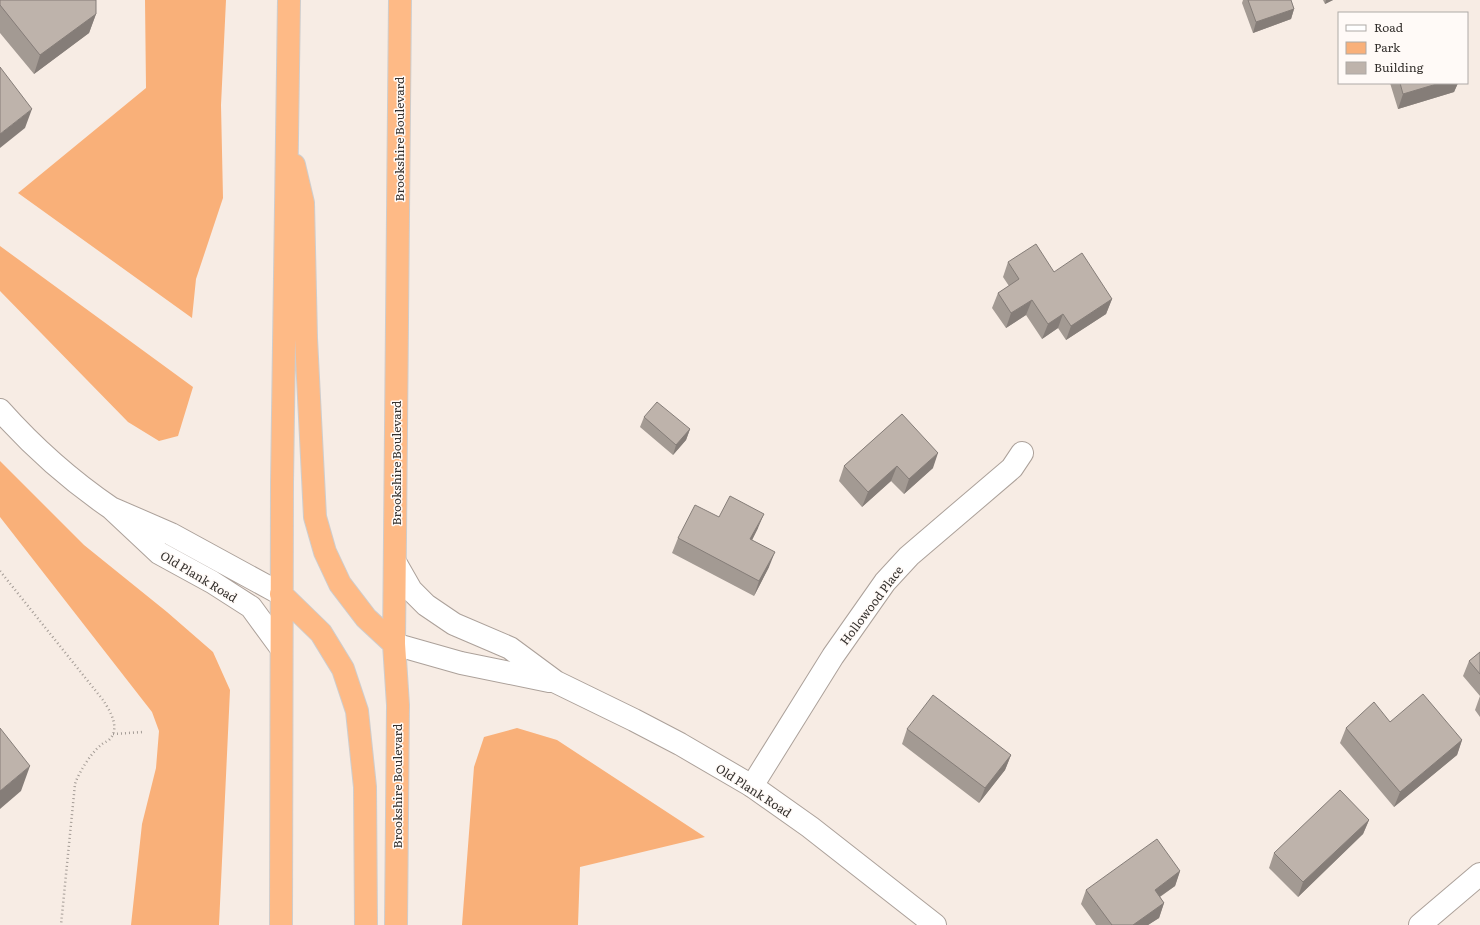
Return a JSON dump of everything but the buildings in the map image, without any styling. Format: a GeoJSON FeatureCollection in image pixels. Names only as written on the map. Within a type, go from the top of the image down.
{"type":"FeatureCollection","features":[{"type":"Feature","properties":{"kind":"highway"},"geometry":{"type":"LineString","coordinates":[[281,925],[281,594],[288,0]]}},
{"type":"Feature","properties":{"kind":"highway","name":"Brookshire Boulevard"},"geometry":{"type":"LineString","coordinates":[[396,925],[398,705],[394,644],[400,0]]}},
{"type":"Feature","properties":{"kind":"highway"},"geometry":{"type":"LineString","coordinates":[[287,137],[304,203],[306,338],[315,517],[324,552],[340,584],[366,618],[394,644]]}},
{"type":"Feature","properties":{"kind":"highway"},"geometry":{"type":"LineString","coordinates":[[281,594],[321,633],[343,669],[357,711],[365,788],[366,925]]}},
{"type":"Feature","properties":{"kind":"street","name":"Old Plank Road"},"geometry":{"type":"LineString","coordinates":[[0,410],[41,452],[82,488],[111,508],[160,553],[212,582],[251,607],[281,648]]}},
{"type":"Feature","properties":{"kind":"street","name":"Hollowood Place"},"geometry":{"type":"LineString","coordinates":[[752,786],[833,656],[885,582],[909,556],[1012,468],[1022,453]]}},
{"type":"Feature","properties":{"kind":"street","name":"Old Plank Road"},"geometry":{"type":"LineString","coordinates":[[111,508],[171,534],[281,594]]}},
{"type":"Feature","properties":{"kind":"street","name":"Old Plank Road"},"geometry":{"type":"LineString","coordinates":[[395,562],[411,590],[426,605],[454,624],[510,648],[556,682],[680,744],[752,786],[810,827],[935,925]]}},
{"type":"Feature","properties":{"kind":"street","name":"Old Plank Road"},"geometry":{"type":"LineString","coordinates":[[394,644],[461,663],[556,682]]}},
{"type":"Feature","properties":{"kind":"street"},"geometry":{"type":"LineString","coordinates":[[1420,925],[1480,874]]}},
{"type":"Feature","properties":{"kind":"path"},"geometry":{"type":"LineString","coordinates":[[0,571],[103,700],[113,720],[113,734],[108,741],[101,745],[94,753],[75,784],[61,925]]}},
{"type":"Feature","properties":{"kind":"path"},"geometry":{"type":"LineString","coordinates":[[113,734],[143,732]]}},
{"type":"Feature","properties":{"kind":"green space"},"geometry":{"type":"Polygon","coordinates":[[[145,0],[226,0],[221,105],[223,198],[196,279],[192,318],[18,193],[146,88],[145,0]]]}},
{"type":"Feature","properties":{"kind":"green space"},"geometry":{"type":"Polygon","coordinates":[[[0,246],[193,387],[178,436],[159,441],[128,422],[0,291],[0,246]]]}},
{"type":"Feature","properties":{"kind":"green space"},"geometry":{"type":"Polygon","coordinates":[[[0,461],[84,545],[167,612],[213,652],[230,690],[219,925],[131,925],[142,824],[156,768],[159,731],[152,712],[0,517],[0,461]]]}},
{"type":"Feature","properties":{"kind":"green space"},"geometry":{"type":"Polygon","coordinates":[[[517,728],[557,740],[705,837],[580,867],[578,925],[462,925],[474,767],[484,737],[517,728]]]}}]}
